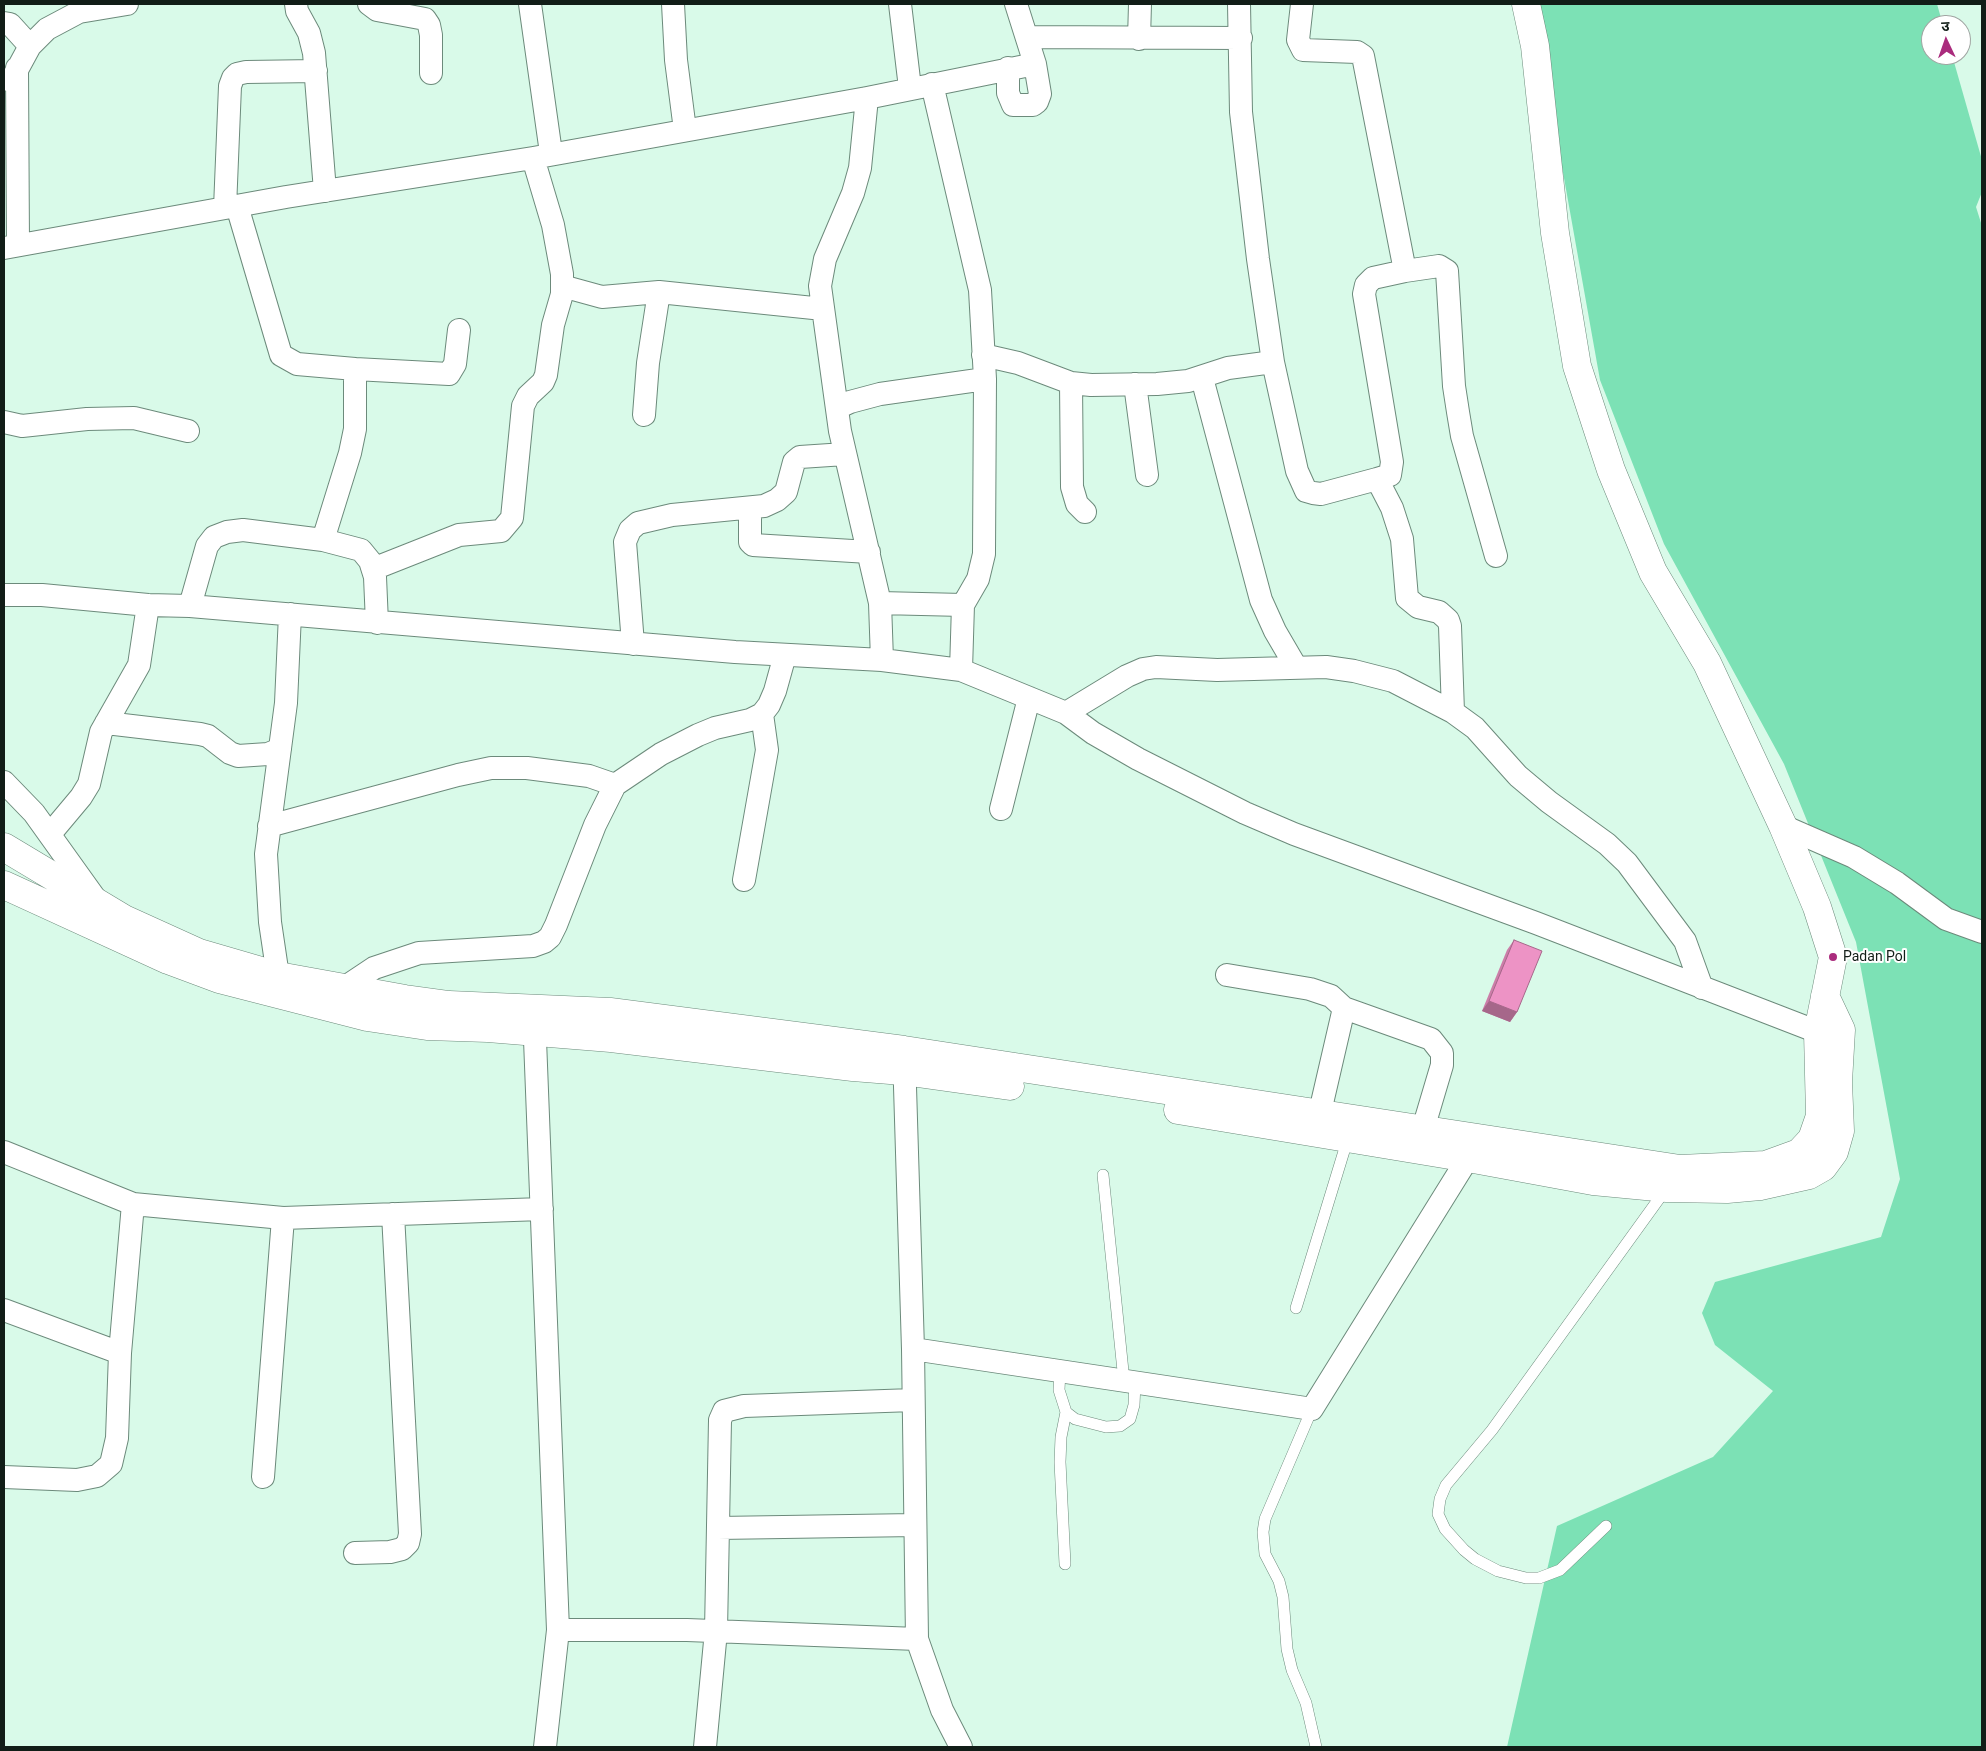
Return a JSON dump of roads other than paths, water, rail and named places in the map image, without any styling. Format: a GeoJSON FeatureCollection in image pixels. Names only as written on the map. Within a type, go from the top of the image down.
{"type":"FeatureCollection","features":[{"type":"Feature","properties":{"kind":"street"},"geometry":{"type":"LineString","coordinates":[[4,91],[30,46],[48,29],[80,12],[127,4]]}},
{"type":"Feature","properties":{"kind":"street"},"geometry":{"type":"LineString","coordinates":[[296,4],[297,11],[309,33],[316,71],[325,191]]}},
{"type":"Feature","properties":{"kind":"street"},"geometry":{"type":"LineString","coordinates":[[369,4],[377,10],[425,19],[430,25],[431,73]]}},
{"type":"Feature","properties":{"kind":"street"},"geometry":{"type":"LineString","coordinates":[[372,569],[459,535],[493,533],[507,526],[512,518],[523,406],[528,396],[543,382],[546,376],[562,286],[562,274],[542,156],[530,4]]}},
{"type":"Feature","properties":{"kind":"street"},"geometry":{"type":"LineString","coordinates":[[674,4],[676,60],[685,130]]}},
{"type":"Feature","properties":{"kind":"street"},"geometry":{"type":"LineString","coordinates":[[900,4],[910,88]]}},
{"type":"Feature","properties":{"kind":"street"},"geometry":{"type":"LineString","coordinates":[[1008,68],[1008,93],[1013,105],[1033,105],[1037,102],[1040,94],[1035,64],[1016,4]]}},
{"type":"Feature","properties":{"kind":"street"},"geometry":{"type":"LineString","coordinates":[[1139,39],[1140,4]]}},
{"type":"Feature","properties":{"kind":"street"},"geometry":{"type":"LineString","coordinates":[[1239,4],[1241,95],[1245,152],[1273,362],[1297,471],[1306,491],[1320,494],[1390,475],[1392,462],[1364,294],[1366,285],[1373,278],[1439,266],[1447,271],[1454,386],[1461,428],[1496,556]]}},
{"type":"Feature","properties":{"kind":"street"},"geometry":{"type":"LineString","coordinates":[[1302,4],[1298,40],[1303,50],[1356,52],[1363,56],[1405,271]]}},
{"type":"Feature","properties":{"kind":"street"},"geometry":{"type":"LineString","coordinates":[[9,858],[124,918],[200,953],[278,976],[449,1005],[611,1038],[748,1042],[854,1067],[904,1061],[1134,1103],[1317,1122],[1423,1129],[1727,1189],[1760,1186],[1808,1175],[1823,1167],[1834,1152],[1840,1131],[1838,1082],[1825,996],[1833,957],[1817,907],[1783,826],[1707,663],[1653,572],[1611,470],[1577,366],[1555,233],[1535,46],[1526,4]]}},
{"type":"Feature","properties":{"kind":"street"},"geometry":{"type":"LineString","coordinates":[[4,22],[10,24],[30,46]]}},
{"type":"Feature","properties":{"kind":"street"},"geometry":{"type":"LineString","coordinates":[[1028,37],[1241,38]]}},
{"type":"Feature","properties":{"kind":"street"},"geometry":{"type":"LineString","coordinates":[[17,68],[11,246],[325,191],[542,156],[866,98],[1035,64]]}},
{"type":"Feature","properties":{"kind":"street"},"geometry":{"type":"LineString","coordinates":[[316,71],[246,72],[237,74],[232,78],[230,86],[231,207],[281,355],[297,364],[449,374],[455,364],[459,330]]}},
{"type":"Feature","properties":{"kind":"street"},"geometry":{"type":"LineString","coordinates":[[932,84],[980,290],[986,379],[984,554],[978,579],[963,605],[961,670]]}},
{"type":"Feature","properties":{"kind":"street"},"geometry":{"type":"LineString","coordinates":[[866,98],[860,168],[822,272],[820,286],[845,454],[880,603],[882,660]]}},
{"type":"Feature","properties":{"kind":"street"},"geometry":{"type":"LineString","coordinates":[[562,286],[602,297],[660,292],[823,309]]}},
{"type":"Feature","properties":{"kind":"street"},"geometry":{"type":"LineString","coordinates":[[644,415],[648,363],[660,292]]}},
{"type":"Feature","properties":{"kind":"street"},"geometry":{"type":"LineString","coordinates":[[983,355],[1018,363],[1070,383],[1166,384],[1202,378],[1228,368],[1273,362]]}},
{"type":"Feature","properties":{"kind":"street"},"geometry":{"type":"LineString","coordinates":[[323,540],[350,453],[356,409],[354,369]]}},
{"type":"Feature","properties":{"kind":"street"},"geometry":{"type":"LineString","coordinates":[[1202,378],[1261,600],[1275,631],[1296,667]]}},
{"type":"Feature","properties":{"kind":"street"},"geometry":{"type":"LineString","coordinates":[[837,408],[850,402],[880,394],[986,379]]}},
{"type":"Feature","properties":{"kind":"street"},"geometry":{"type":"LineString","coordinates":[[1070,383],[1072,487],[1077,504],[1085,512]]}},
{"type":"Feature","properties":{"kind":"street"},"geometry":{"type":"LineString","coordinates":[[1135,384],[1147,475]]}},
{"type":"Feature","properties":{"kind":"street"},"geometry":{"type":"LineString","coordinates":[[4,422],[22,426],[87,419],[134,418],[188,431]]}},
{"type":"Feature","properties":{"kind":"street"},"geometry":{"type":"LineString","coordinates":[[633,644],[625,542],[630,530],[638,523],[672,515],[764,506],[777,500],[786,492],[794,462],[800,457],[845,454]]}},
{"type":"Feature","properties":{"kind":"street"},"geometry":{"type":"LineString","coordinates":[[1377,479],[1392,508],[1402,539],[1407,598],[1418,607],[1439,612],[1448,620],[1450,626],[1453,712]]}},
{"type":"Feature","properties":{"kind":"street"},"geometry":{"type":"LineString","coordinates":[[750,508],[750,542],[754,545],[869,552]]}},
{"type":"Feature","properties":{"kind":"street"},"geometry":{"type":"LineString","coordinates":[[190,606],[207,546],[214,537],[227,532],[243,530],[323,540],[360,550],[370,561],[372,569],[377,623]]}},
{"type":"Feature","properties":{"kind":"street"},"geometry":{"type":"LineString","coordinates":[[4,595],[42,595],[148,605],[190,606],[290,614],[633,644],[882,660],[961,670],[1066,713],[1113,745],[1245,813],[1294,834],[1536,923],[1702,988],[1830,1031]]}},
{"type":"Feature","properties":{"kind":"street"},"geometry":{"type":"LineString","coordinates":[[880,603],[963,605]]}},
{"type":"Feature","properties":{"kind":"street"},"geometry":{"type":"LineString","coordinates":[[50,834],[81,797],[89,784],[101,732],[139,665],[148,605]]}},
{"type":"Feature","properties":{"kind":"street"},"geometry":{"type":"LineString","coordinates":[[278,976],[270,922],[266,854],[286,703],[290,614]]}},
{"type":"Feature","properties":{"kind":"street"},"geometry":{"type":"LineString","coordinates":[[344,988],[374,968],[419,953],[533,946],[544,942],[550,937],[556,925],[595,824],[615,785],[661,754],[698,735],[714,728],[750,720],[762,714],[769,705],[775,691],[785,655]]}},
{"type":"Feature","properties":{"kind":"street"},"geometry":{"type":"LineString","coordinates":[[1066,713],[1127,676],[1143,669],[1168,667],[1226,670],[1326,667],[1354,671],[1393,681],[1453,712],[1475,728],[1518,776],[1537,793],[1600,839],[1627,864],[1685,941],[1702,988]]}},
{"type":"Feature","properties":{"kind":"street"},"geometry":{"type":"LineString","coordinates":[[1001,809],[1029,698]]}},
{"type":"Feature","properties":{"kind":"street"},"geometry":{"type":"LineString","coordinates":[[744,880],[767,750],[762,714]]}},
{"type":"Feature","properties":{"kind":"street"},"geometry":{"type":"LineString","coordinates":[[106,723],[200,734],[208,736],[230,753],[238,756],[268,754],[280,749]]}},
{"type":"Feature","properties":{"kind":"street"},"geometry":{"type":"LineString","coordinates":[[269,826],[491,768],[545,770],[589,776],[615,785]]}},
{"type":"Feature","properties":{"kind":"street"},"geometry":{"type":"LineString","coordinates":[[4,782],[34,813],[100,905]]}},
{"type":"Feature","properties":{"kind":"street"},"geometry":{"type":"LineString","coordinates":[[1783,826],[1854,857],[1897,883],[1946,920],[1982,932]]}},
{"type":"Feature","properties":{"kind":"street"},"geometry":{"type":"LineString","coordinates":[[4,885],[168,960],[219,979],[366,1017],[426,1026],[488,1028],[534,1021]]}},
{"type":"Feature","properties":{"kind":"street"},"geometry":{"type":"LineString","coordinates":[[1227,975],[1310,989],[1330,996],[1344,1008],[1432,1040],[1442,1053],[1442,1065],[1423,1129]]}},
{"type":"Feature","properties":{"kind":"street"},"geometry":{"type":"LineString","coordinates":[[1317,1122],[1344,1008]]}},
{"type":"Feature","properties":{"kind":"street"},"geometry":{"type":"LineString","coordinates":[[534,1021],[558,1630],[545,1747]]}},
{"type":"Feature","properties":{"kind":"street"},"geometry":{"type":"LineString","coordinates":[[904,1061],[913,1349],[917,1639],[942,1710],[961,1747]]}},
{"type":"Feature","properties":{"kind":"street"},"geometry":{"type":"LineString","coordinates":[[1317,1122],[1348,1138],[1593,1181],[1673,1178]]}},
{"type":"Feature","properties":{"kind":"street"},"geometry":{"type":"LineString","coordinates":[[4,1152],[133,1204],[284,1218],[542,1209]]}},
{"type":"Feature","properties":{"kind":"street"},"geometry":{"type":"LineString","coordinates":[[913,1349],[1312,1410],[1468,1158]]}},
{"type":"Feature","properties":{"kind":"street"},"geometry":{"type":"LineString","coordinates":[[4,1477],[77,1480],[97,1476],[111,1464],[117,1438],[120,1353],[133,1204]]}},
{"type":"Feature","properties":{"kind":"street"},"geometry":{"type":"LineString","coordinates":[[355,1553],[390,1552],[402,1549],[408,1543],[410,1534],[393,1214]]}},
{"type":"Feature","properties":{"kind":"street"},"geometry":{"type":"LineString","coordinates":[[263,1477],[284,1218]]}},
{"type":"Feature","properties":{"kind":"street"},"geometry":{"type":"LineString","coordinates":[[4,1310],[120,1353]]}},
{"type":"Feature","properties":{"kind":"street"},"geometry":{"type":"LineString","coordinates":[[705,1747],[716,1631],[720,1420],[724,1412],[744,1406],[914,1400]]}},
{"type":"Feature","properties":{"kind":"street"},"geometry":{"type":"LineString","coordinates":[[718,1528],[915,1525]]}},
{"type":"Feature","properties":{"kind":"street"},"geometry":{"type":"LineString","coordinates":[[558,1630],[716,1631],[917,1639]]}},
{"type":"Feature","properties":{"kind":"lane"},"geometry":{"type":"LineString","coordinates":[[1296,1308],[1348,1138]]}},
{"type":"Feature","properties":{"kind":"lane"},"geometry":{"type":"LineString","coordinates":[[1066,1412],[1075,1419],[1091,1424],[1106,1427],[1120,1426],[1130,1419],[1134,1406],[1103,1175]]}},
{"type":"Feature","properties":{"kind":"lane"},"geometry":{"type":"LineString","coordinates":[[1606,1526],[1560,1570],[1538,1578],[1526,1578],[1498,1571],[1475,1560],[1445,1529],[1438,1514],[1440,1498],[1446,1485],[1492,1430],[1673,1178]]}},
{"type":"Feature","properties":{"kind":"lane"},"geometry":{"type":"LineString","coordinates":[[1060,1371],[1059,1390],[1066,1412],[1061,1437],[1060,1462],[1065,1564]]}},
{"type":"Feature","properties":{"kind":"lane"},"geometry":{"type":"LineString","coordinates":[[1312,1410],[1265,1519],[1262,1532],[1265,1554],[1278,1581],[1283,1597],[1286,1649],[1292,1670],[1309,1711],[1316,1747]]}},
{"type":"Feature","properties":{"kind":"place","name":"Padan Pol"},"geometry":{"type":"Point","coordinates":[1833,957]}}]}
